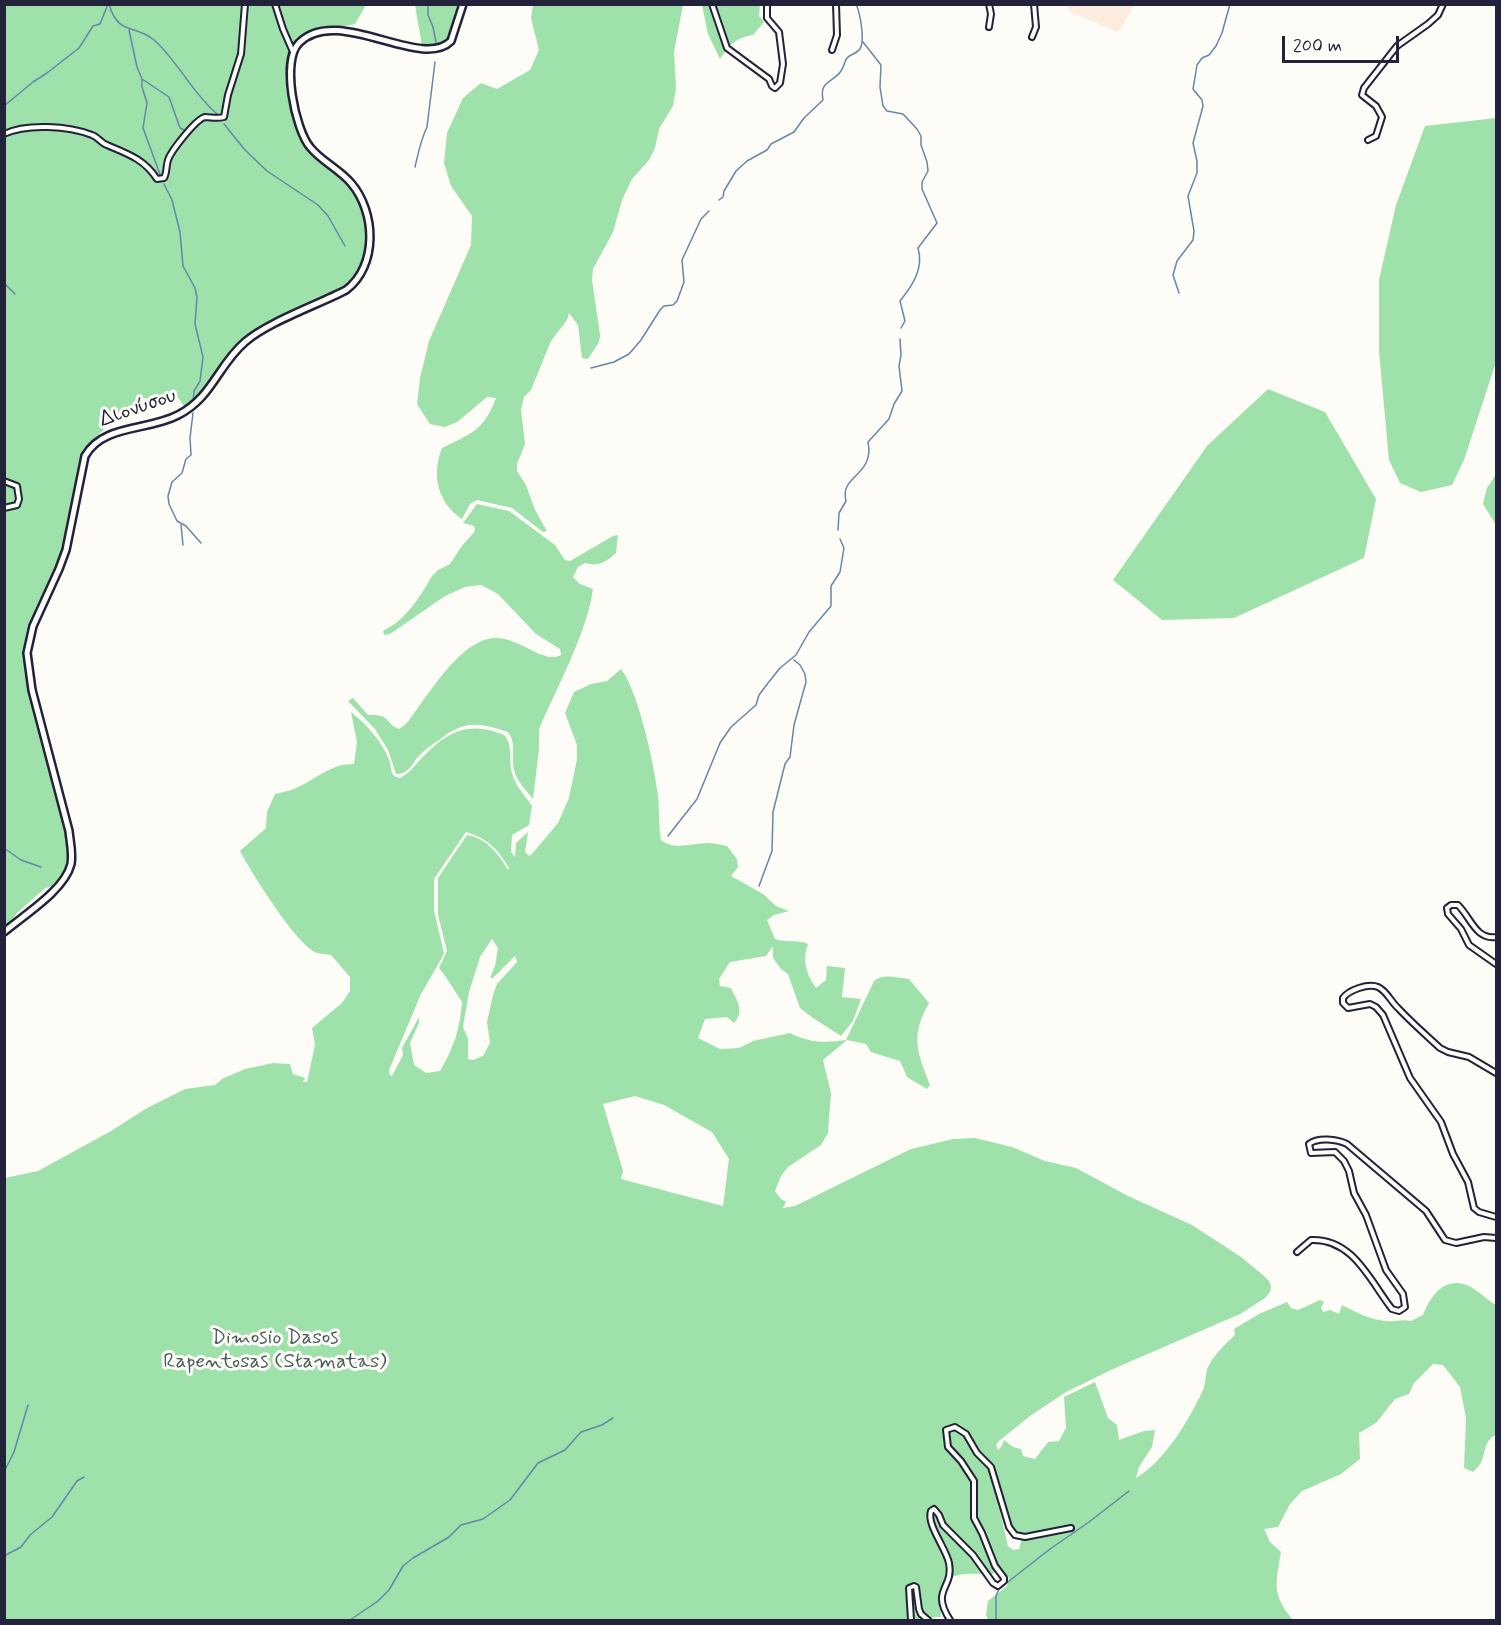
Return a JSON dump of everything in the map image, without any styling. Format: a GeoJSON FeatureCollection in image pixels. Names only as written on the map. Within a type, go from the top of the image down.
{"type":"FeatureCollection","features":[{"type":"Feature","properties":{"kind":"main road"},"geometry":{"type":"LineString","coordinates":[[293,52],[298,43],[306,38],[331,31],[371,36],[418,48],[438,49],[446,46],[453,38],[463,4]]}},
{"type":"Feature","properties":{"kind":"main road","name":"Διονύσου"},"geometry":{"type":"LineString","coordinates":[[4,932],[63,882],[71,863],[72,850],[69,831],[32,690],[27,653],[33,626],[66,550],[81,466],[88,449],[104,437],[164,421],[190,408],[209,390],[244,343],[266,329],[346,290],[355,282],[364,266],[370,237],[366,210],[350,182],[315,153],[304,139],[290,74],[293,52]]}},
{"type":"Feature","properties":{"kind":"street"},"geometry":{"type":"LineString","coordinates":[[4,134],[19,129],[55,127],[90,134],[105,145],[131,155],[157,179],[164,178],[172,152],[198,121],[206,117],[216,119],[224,117],[228,95],[241,54],[244,4]]}},
{"type":"Feature","properties":{"kind":"street"},"geometry":{"type":"LineString","coordinates":[[275,4],[293,52]]}},
{"type":"Feature","properties":{"kind":"street"},"geometry":{"type":"LineString","coordinates":[[712,4],[728,48],[762,73],[775,88],[780,83],[782,58],[778,32],[767,18],[767,4]]}},
{"type":"Feature","properties":{"kind":"street"},"geometry":{"type":"LineString","coordinates":[[832,50],[837,36],[836,4]]}},
{"type":"Feature","properties":{"kind":"street"},"geometry":{"type":"LineString","coordinates":[[989,4],[991,14],[989,27]]}},
{"type":"Feature","properties":{"kind":"street"},"geometry":{"type":"LineString","coordinates":[[1032,37],[1036,31],[1034,4]]}},
{"type":"Feature","properties":{"kind":"street"},"geometry":{"type":"LineString","coordinates":[[1368,140],[1376,136],[1382,117],[1379,110],[1362,95],[1364,88],[1397,46],[1438,15],[1443,4]]}},
{"type":"Feature","properties":{"kind":"street"},"geometry":{"type":"LineString","coordinates":[[4,481],[17,486],[19,499],[17,505],[4,508]]}},
{"type":"Feature","properties":{"kind":"street"},"geometry":{"type":"LineString","coordinates":[[1497,936],[1489,938],[1481,935],[1458,905],[1451,905],[1447,908],[1448,914],[1459,926],[1469,945],[1497,964]]}},
{"type":"Feature","properties":{"kind":"street"},"geometry":{"type":"LineString","coordinates":[[1497,1073],[1469,1057],[1442,1049],[1395,1006],[1382,989],[1367,987],[1346,994],[1343,1000],[1348,1008],[1370,1004],[1380,1011],[1410,1078],[1441,1122],[1453,1154],[1468,1182],[1474,1208],[1479,1212],[1497,1217]]}},
{"type":"Feature","properties":{"kind":"street"},"geometry":{"type":"LineString","coordinates":[[1297,1252],[1311,1240],[1331,1241],[1361,1264],[1392,1309],[1399,1311],[1405,1308],[1405,1299],[1386,1270],[1366,1215],[1354,1193],[1346,1165],[1335,1152],[1311,1153],[1309,1144],[1315,1140],[1347,1144],[1426,1211],[1447,1241],[1456,1243],[1484,1237],[1497,1238]]}},
{"type":"Feature","properties":{"kind":"street"},"geometry":{"type":"LineString","coordinates":[[950,1620],[944,1611],[941,1598],[949,1576],[950,1565],[930,1520],[931,1511],[934,1509],[937,1511],[943,1525],[973,1555],[993,1583],[998,1586],[1002,1585],[1004,1578],[994,1566],[974,1518],[974,1481],[961,1461],[948,1448],[946,1430],[955,1427],[962,1430],[977,1453],[991,1467],[1009,1527],[1015,1535],[1024,1537],[1071,1528]]}},
{"type":"Feature","properties":{"kind":"street"},"geometry":{"type":"LineString","coordinates":[[911,1620],[909,1588],[914,1586],[919,1610],[928,1620]]}},
{"type":"Feature","properties":{"kind":"shaded area"},"geometry":{"type":"Polygon","coordinates":[[[1067,4],[1135,5],[1118,32],[1070,12],[1067,4]]]}},
{"type":"Feature","properties":{"kind":"green space"},"geometry":{"type":"Polygon","coordinates":[[[5,5],[366,5],[355,24],[321,29],[302,36],[290,51],[287,72],[301,139],[352,189],[360,203],[368,232],[367,247],[362,262],[355,275],[343,288],[246,337],[209,386],[185,407],[175,394],[168,402],[142,398],[83,450],[78,466],[68,531],[53,576],[29,632],[26,656],[28,685],[68,838],[69,859],[62,878],[54,885],[44,889],[16,914],[5,928],[5,5]]]}},
{"type":"Feature","properties":{"kind":"green space"},"geometry":{"type":"Polygon","coordinates":[[[415,5],[460,5],[453,29],[446,40],[432,46],[422,46],[415,5]]]}},
{"type":"Feature","properties":{"kind":"green space"},"geometry":{"type":"Polygon","coordinates":[[[533,5],[683,5],[674,52],[676,88],[673,106],[659,129],[655,148],[649,160],[632,179],[622,200],[613,232],[593,269],[592,280],[599,342],[588,359],[582,358],[578,325],[569,313],[567,320],[551,341],[531,390],[524,397],[521,410],[525,444],[517,464],[517,471],[547,531],[543,532],[512,508],[477,500],[470,504],[462,519],[442,497],[437,468],[442,448],[468,435],[481,425],[496,398],[487,397],[457,422],[445,427],[430,424],[417,404],[420,378],[429,341],[471,245],[472,216],[451,186],[444,163],[447,133],[463,98],[481,83],[497,89],[530,70],[539,50],[531,18],[533,5]]]}},
{"type":"Feature","properties":{"kind":"green space"},"geometry":{"type":"Polygon","coordinates":[[[702,5],[760,5],[759,16],[764,22],[753,35],[734,42],[720,59],[708,34],[702,5]]]}},
{"type":"Feature","properties":{"kind":"green space"},"geometry":{"type":"Polygon","coordinates":[[[1496,118],[1496,362],[1464,460],[1452,485],[1421,492],[1400,483],[1389,460],[1379,351],[1379,280],[1396,205],[1425,126],[1496,118]]]}},
{"type":"Feature","properties":{"kind":"green space"},"geometry":{"type":"Polygon","coordinates":[[[1268,389],[1325,412],[1376,499],[1364,558],[1234,618],[1162,620],[1113,580],[1207,446],[1268,389]]]}},
{"type":"Feature","properties":{"kind":"green space"},"geometry":{"type":"Polygon","coordinates":[[[1496,474],[1496,525],[1483,504],[1487,488],[1496,474]]]}},
{"type":"Feature","properties":{"kind":"green space"},"geometry":{"type":"Polygon","coordinates":[[[477,504],[509,511],[555,545],[565,560],[570,561],[618,535],[616,553],[602,563],[585,563],[578,567],[573,577],[580,584],[593,589],[590,606],[578,642],[539,729],[533,799],[515,774],[512,741],[508,732],[480,725],[456,729],[424,751],[406,771],[396,774],[388,750],[375,729],[348,701],[353,698],[368,715],[384,717],[399,729],[409,720],[455,660],[484,640],[506,639],[545,656],[561,655],[560,649],[536,634],[498,594],[481,585],[465,587],[445,596],[390,634],[384,635],[383,631],[399,621],[417,600],[432,576],[450,564],[475,531],[474,526],[463,523],[477,504]]]}},
{"type":"Feature","properties":{"kind":"green space","name":"Dimosio Dasos Rapentosas (Stamatas)"},"geometry":{"type":"Polygon","coordinates":[[[621,669],[639,709],[655,776],[661,840],[677,846],[708,843],[727,846],[737,859],[738,867],[731,876],[763,894],[776,906],[789,911],[774,915],[767,920],[775,939],[808,944],[805,956],[806,967],[816,988],[826,980],[827,966],[845,968],[842,997],[861,999],[853,1021],[841,1036],[800,1008],[788,974],[773,958],[773,946],[766,956],[730,962],[719,979],[720,986],[731,988],[736,997],[739,1006],[737,1019],[734,1023],[727,1017],[705,1019],[698,1038],[720,1049],[739,1048],[753,1041],[790,1033],[817,1041],[846,1040],[874,981],[882,977],[909,979],[929,1003],[919,1025],[918,1035],[919,1053],[930,1085],[927,1089],[907,1077],[900,1061],[871,1052],[866,1044],[847,1040],[823,1060],[831,1093],[828,1133],[821,1145],[788,1167],[781,1176],[775,1191],[786,1202],[783,1208],[795,1206],[911,1149],[953,1139],[975,1138],[1012,1147],[1045,1161],[1076,1168],[1128,1196],[1192,1225],[1241,1257],[1269,1281],[1270,1292],[1265,1298],[1240,1314],[1066,1392],[1030,1416],[999,1441],[996,1445],[998,1450],[1004,1440],[1013,1447],[1021,1449],[1023,1456],[1035,1459],[1048,1442],[1059,1441],[1066,1428],[1064,1397],[1095,1382],[1108,1418],[1117,1425],[1119,1440],[1144,1431],[1155,1430],[1152,1447],[1139,1467],[1136,1478],[1157,1461],[1183,1427],[1203,1390],[1208,1367],[1213,1358],[1235,1335],[1234,1329],[1259,1314],[1287,1302],[1291,1308],[1298,1310],[1320,1300],[1324,1302],[1321,1308],[1323,1312],[1330,1310],[1339,1314],[1342,1305],[1376,1319],[1411,1321],[1423,1315],[1430,1301],[1440,1289],[1446,1285],[1460,1283],[1473,1288],[1496,1305],[1496,1435],[1488,1442],[1477,1468],[1473,1472],[1464,1468],[1466,1418],[1460,1387],[1443,1365],[1433,1364],[1414,1383],[1409,1394],[1395,1399],[1376,1423],[1359,1433],[1360,1459],[1341,1474],[1302,1491],[1290,1504],[1278,1527],[1264,1529],[1270,1542],[1281,1552],[1277,1580],[1278,1595],[1293,1620],[988,1620],[986,1615],[988,1601],[1007,1586],[1009,1578],[996,1565],[984,1533],[975,1518],[974,1478],[971,1482],[972,1519],[995,1571],[992,1575],[960,1575],[946,1580],[939,1593],[941,1617],[934,1617],[931,1620],[5,1620],[5,1178],[38,1171],[111,1131],[147,1108],[185,1089],[215,1085],[222,1079],[245,1069],[273,1063],[290,1064],[293,1074],[305,1078],[303,1082],[307,1082],[315,1045],[312,1028],[342,1003],[350,991],[350,977],[331,955],[317,953],[298,937],[264,891],[240,851],[266,828],[267,812],[275,794],[295,788],[338,766],[354,764],[357,742],[351,712],[369,728],[379,741],[387,754],[394,776],[400,778],[439,742],[458,731],[479,729],[504,735],[510,748],[513,778],[532,806],[529,825],[512,835],[511,852],[515,857],[516,843],[528,832],[525,852],[529,856],[558,823],[569,798],[577,759],[577,745],[565,713],[574,692],[591,684],[607,681],[621,669]],[[466,832],[434,879],[434,910],[444,954],[421,994],[389,1070],[392,1076],[403,1055],[402,1048],[419,1017],[419,1023],[410,1043],[414,1065],[426,1073],[440,1071],[453,1046],[460,1021],[462,1002],[439,968],[447,951],[438,915],[438,878],[467,835],[486,843],[508,870],[509,868],[491,845],[480,837],[466,832]],[[492,939],[480,957],[469,992],[463,1027],[468,1039],[468,1059],[473,1060],[483,1056],[490,1043],[487,1022],[497,984],[517,962],[515,956],[493,978],[490,978],[498,948],[492,939]],[[635,1096],[603,1104],[623,1171],[621,1179],[723,1206],[729,1159],[712,1132],[664,1105],[635,1096]],[[986,1459],[984,1463],[991,1473],[1008,1546],[1013,1550],[1019,1549],[1023,1535],[1015,1533],[1007,1515],[995,1473],[986,1459]]]}},
{"type":"Feature","properties":{"kind":"waterway"},"geometry":{"type":"LineString","coordinates":[[4,106],[79,48],[93,26],[100,24],[108,4]]}},
{"type":"Feature","properties":{"kind":"waterway"},"geometry":{"type":"LineString","coordinates":[[109,4],[117,21],[147,35],[163,48],[200,97],[217,114]]}},
{"type":"Feature","properties":{"kind":"waterway"},"geometry":{"type":"LineString","coordinates":[[428,4],[428,15],[436,42]]}},
{"type":"Feature","properties":{"kind":"waterway"},"geometry":{"type":"LineString","coordinates":[[719,200],[723,197],[736,171],[747,161],[767,150],[771,144],[794,132],[804,118],[823,100],[825,85],[838,75],[848,57],[859,50],[862,35],[856,4]]}},
{"type":"Feature","properties":{"kind":"waterway"},"geometry":{"type":"LineString","coordinates":[[1179,293],[1173,275],[1177,261],[1193,240],[1194,231],[1188,196],[1197,173],[1193,143],[1203,106],[1202,100],[1193,89],[1197,65],[1216,46],[1230,4]]}},
{"type":"Feature","properties":{"kind":"waterway"},"geometry":{"type":"LineString","coordinates":[[129,30],[142,79],[169,97],[180,128],[184,130]]}},
{"type":"Feature","properties":{"kind":"waterway"},"geometry":{"type":"LineString","coordinates":[[863,42],[881,65],[880,87],[883,106],[887,111],[903,114],[921,136],[928,171],[922,182],[922,189],[937,223],[918,248],[920,262],[916,276],[900,301],[905,321],[901,328]]}},
{"type":"Feature","properties":{"kind":"waterway"},"geometry":{"type":"LineString","coordinates":[[415,167],[427,127],[435,62]]}},
{"type":"Feature","properties":{"kind":"waterway"},"geometry":{"type":"LineString","coordinates":[[142,79],[147,103],[143,128],[161,177]]}},
{"type":"Feature","properties":{"kind":"waterway"},"geometry":{"type":"LineString","coordinates":[[224,124],[245,150],[267,171],[318,205],[328,216],[345,246]]}},
{"type":"Feature","properties":{"kind":"waterway"},"geometry":{"type":"LineString","coordinates":[[164,184],[172,200],[180,232],[183,266],[195,288],[197,297],[195,324],[203,357],[200,381],[194,391],[193,403]]}},
{"type":"Feature","properties":{"kind":"waterway"},"geometry":{"type":"LineString","coordinates":[[591,368],[614,362],[629,354],[660,310],[677,301],[684,282],[682,260],[701,219],[709,211]]}},
{"type":"Feature","properties":{"kind":"waterway"},"geometry":{"type":"LineString","coordinates":[[4,283],[15,294]]}},
{"type":"Feature","properties":{"kind":"waterway"},"geometry":{"type":"LineString","coordinates":[[838,530],[839,513],[846,501],[847,486],[867,462],[868,442],[889,419],[902,391],[899,366],[900,339]]}},
{"type":"Feature","properties":{"kind":"waterway"},"geometry":{"type":"LineString","coordinates":[[193,413],[190,438],[191,455],[186,459],[182,473],[172,482],[168,496],[177,521],[186,526],[201,543]]}},
{"type":"Feature","properties":{"kind":"waterway"},"geometry":{"type":"LineString","coordinates":[[181,525],[183,545]]}},
{"type":"Feature","properties":{"kind":"waterway"},"geometry":{"type":"LineString","coordinates":[[668,836],[697,799],[720,743],[731,727],[756,705],[759,695],[768,683],[780,668],[796,655],[809,632],[831,606],[831,586],[840,572],[844,548],[840,539]]}},
{"type":"Feature","properties":{"kind":"waterway"},"geometry":{"type":"LineString","coordinates":[[759,886],[772,851],[773,812],[785,764],[790,757],[794,725],[806,682],[805,674],[794,660]]}},
{"type":"Feature","properties":{"kind":"waterway"},"geometry":{"type":"LineString","coordinates":[[4,848],[21,860],[41,867]]}},
{"type":"Feature","properties":{"kind":"waterway"},"geometry":{"type":"LineString","coordinates":[[4,1472],[14,1452],[28,1405]]}},
{"type":"Feature","properties":{"kind":"waterway"},"geometry":{"type":"LineString","coordinates":[[350,1620],[378,1601],[389,1590],[403,1566],[413,1558],[449,1537],[461,1525],[483,1519],[510,1500],[538,1463],[565,1450],[581,1432],[602,1425],[613,1418]]}},
{"type":"Feature","properties":{"kind":"waterway"},"geometry":{"type":"LineString","coordinates":[[4,1556],[21,1547],[30,1535],[52,1517],[77,1481],[84,1477]]}},
{"type":"Feature","properties":{"kind":"waterway"},"geometry":{"type":"LineString","coordinates":[[996,1620],[996,1596],[999,1589],[1129,1491]]}}]}
